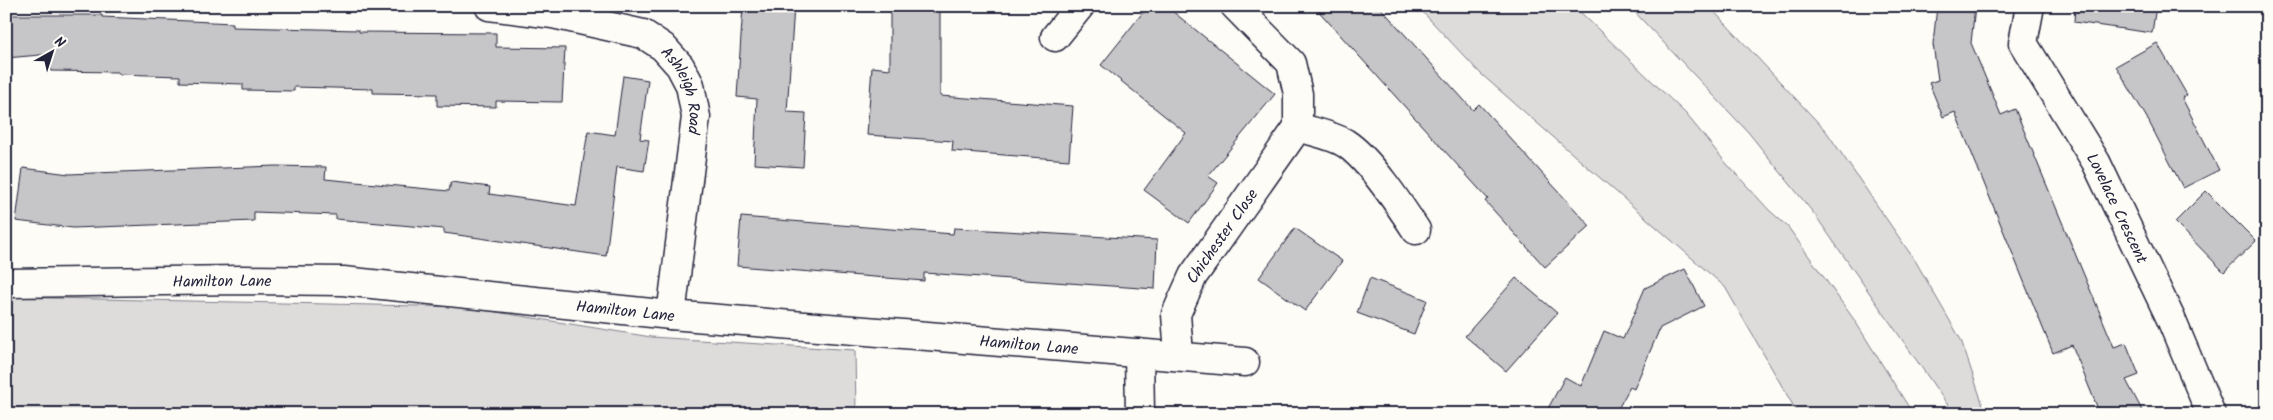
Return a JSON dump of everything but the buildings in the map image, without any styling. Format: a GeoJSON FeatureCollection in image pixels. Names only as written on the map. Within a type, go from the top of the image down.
{"type":"FeatureCollection","features":[{"type":"Feature","properties":{"kind":"street","name":"Ashleigh Road"},"geometry":{"type":"LineString","coordinates":[[489,6],[554,10],[643,34],[663,47],[680,66],[690,85],[696,117],[672,315]]}},
{"type":"Feature","properties":{"kind":"street"},"geometry":{"type":"LineString","coordinates":[[1055,37],[1080,6]]}},
{"type":"Feature","properties":{"kind":"street"},"geometry":{"type":"LineString","coordinates":[[1235,6],[1291,63],[1298,94],[1298,127],[1337,139],[1355,151],[1396,199],[1416,230]]}},
{"type":"Feature","properties":{"kind":"street","name":"Lovelace Crescent"},"geometry":{"type":"LineString","coordinates":[[2030,6],[2023,43],[2096,162],[2171,319],[2211,414]]}},
{"type":"Feature","properties":{"kind":"street","name":"Chichester Close"},"geometry":{"type":"LineString","coordinates":[[1179,355],[1176,314],[1193,276],[1298,127]]}},
{"type":"Feature","properties":{"kind":"street","name":"Hamilton Lane"},"geometry":{"type":"LineString","coordinates":[[6,283],[343,280],[672,315],[1179,355],[1245,362]]}},
{"type":"Feature","properties":{"kind":"street"},"geometry":{"type":"LineString","coordinates":[[1139,353],[1140,414]]}},
{"type":"Feature","properties":{"kind":"shaded area"},"geometry":{"type":"Polygon","coordinates":[[[1417,6],[1574,6],[1686,114],[1726,163],[1769,210],[1788,227],[1855,321],[1913,414],[1798,414],[1725,287],[1481,74],[1417,6]]]}},
{"type":"Feature","properties":{"kind":"shaded area"},"geometry":{"type":"Polygon","coordinates":[[[1629,6],[1709,6],[1826,131],[1916,262],[1961,340],[1986,414],[1954,414],[1815,215],[1748,132],[1629,6]]]}},
{"type":"Feature","properties":{"kind":"shaded area"},"geometry":{"type":"Polygon","coordinates":[[[6,297],[465,307],[651,337],[855,350],[856,414],[6,414],[6,297]]]}}]}
